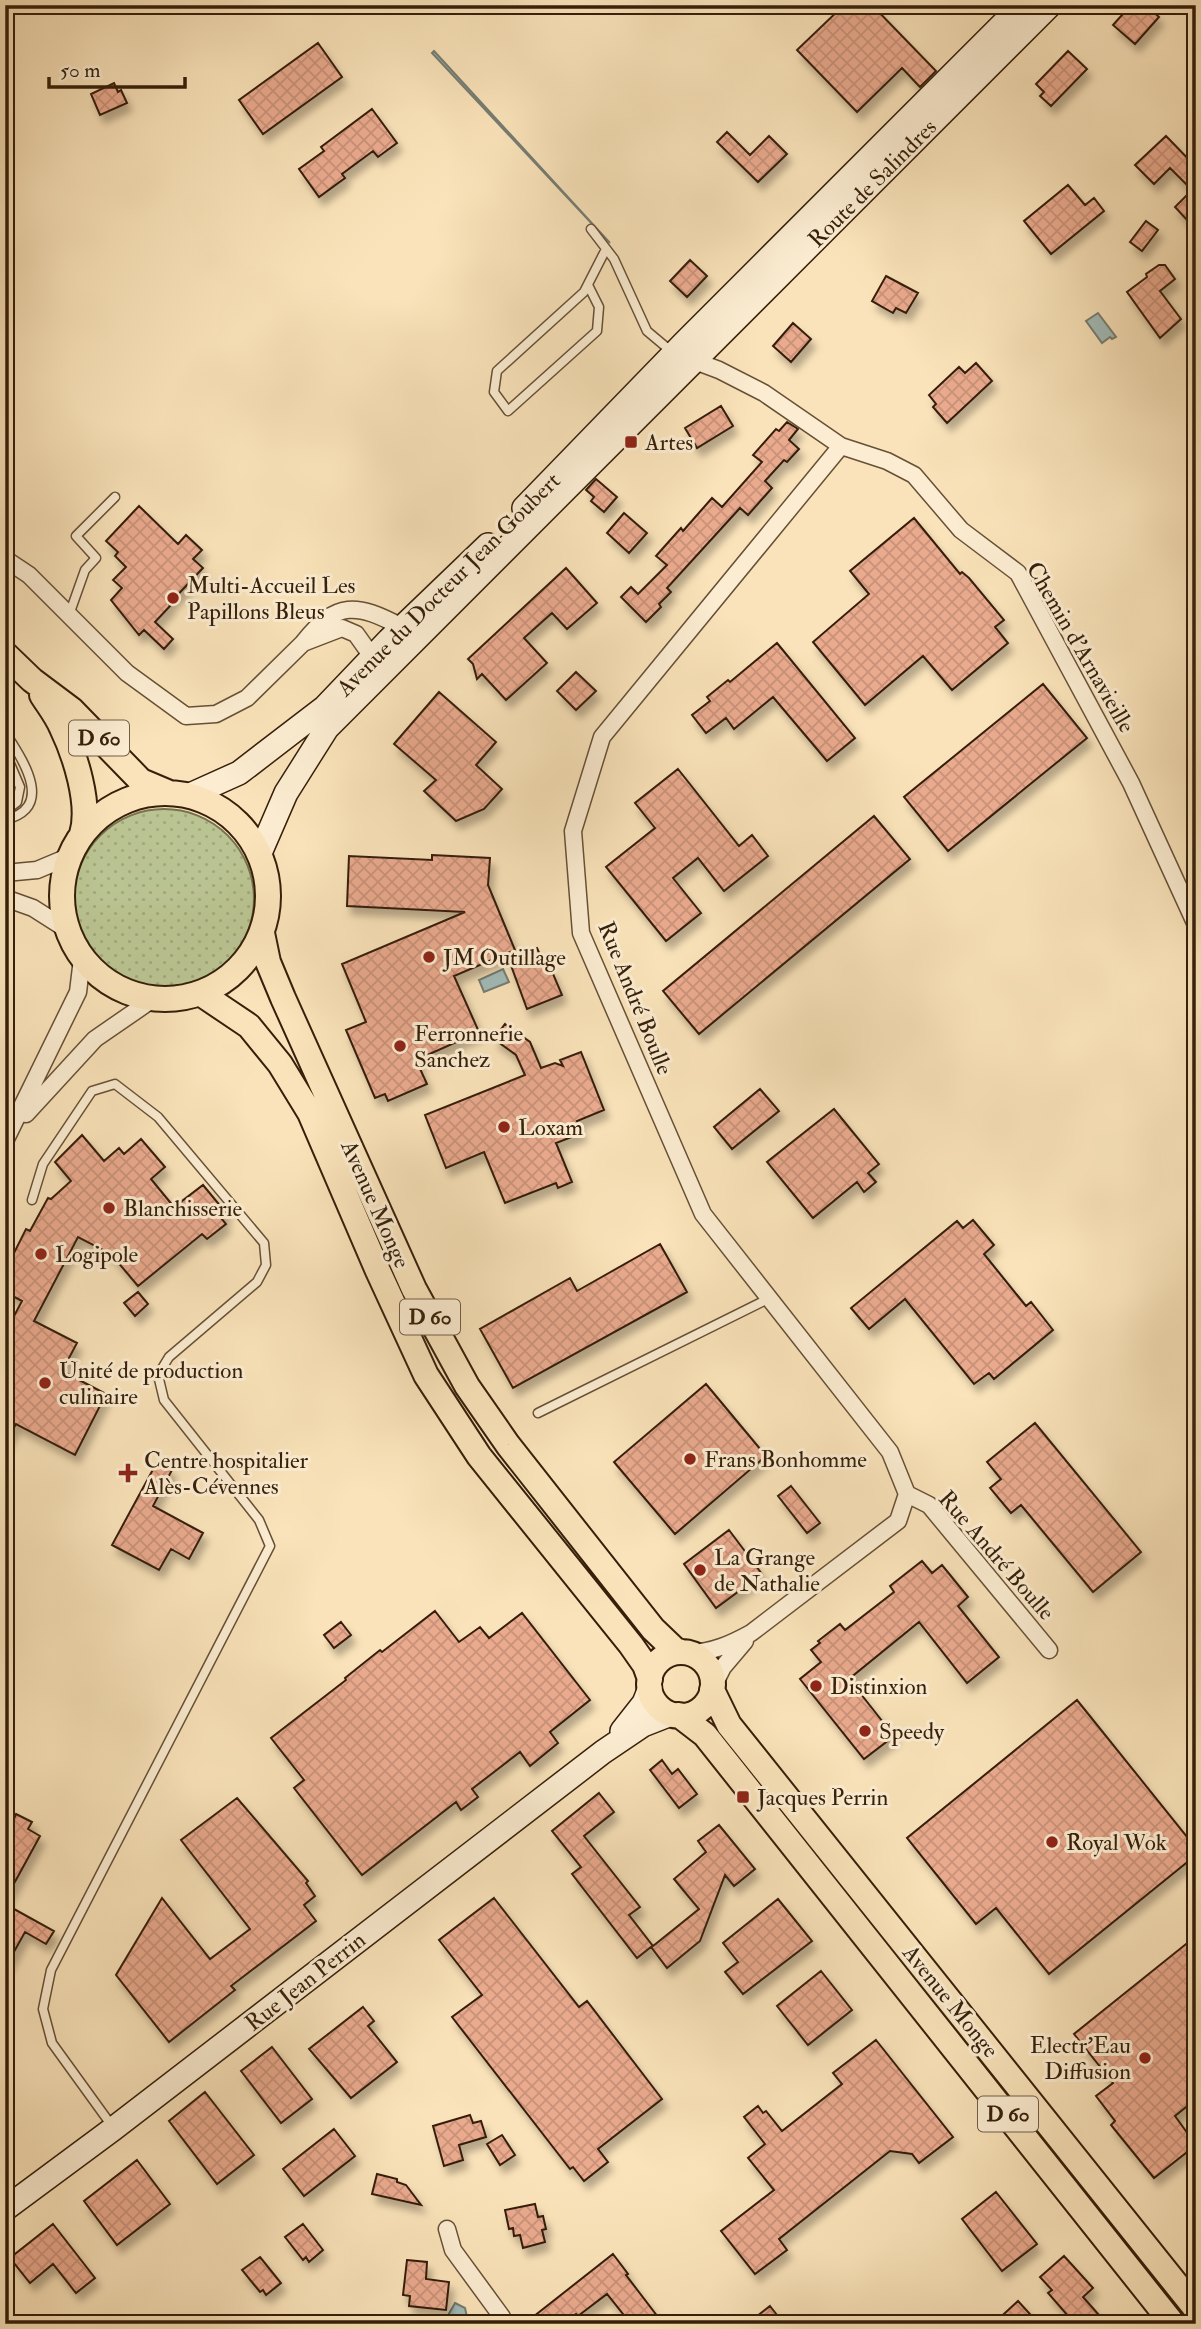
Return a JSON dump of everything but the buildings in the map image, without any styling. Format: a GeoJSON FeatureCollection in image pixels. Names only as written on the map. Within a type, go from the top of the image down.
{"type":"FeatureCollection","features":[{"type":"Feature","properties":{"kind":"main road","name":"Route de Salindres"},"geometry":{"type":"LineString","coordinates":[[684,353],[1022,5]]}},
{"type":"Feature","properties":{"kind":"main road","name":"Route de Salindres"},"geometry":{"type":"LineString","coordinates":[[684,353],[1050,5]]}},
{"type":"Feature","properties":{"kind":"main road","name":"Avenue du Docteur Jean Goubert"},"geometry":{"type":"LineString","coordinates":[[179,794],[239,773],[378,665],[402,628],[684,353]]}},
{"type":"Feature","properties":{"kind":"main road","name":"Avenue du Docteur Jean Goubert"},"geometry":{"type":"LineString","coordinates":[[260,853],[286,793],[327,728],[378,665],[684,353]]}},
{"type":"Feature","properties":{"kind":"main road","name":"D 60"},"geometry":{"type":"LineString","coordinates":[[5,654],[72,710],[141,781],[179,794]]}},
{"type":"Feature","properties":{"kind":"main road","name":"D 60"},"geometry":{"type":"LineString","coordinates":[[33,680],[62,727],[80,775],[85,823],[82,834]]}},
{"type":"Feature","properties":{"kind":"main road"},"geometry":{"type":"LineString","coordinates":[[143,794],[179,794],[219,807],[243,827],[260,853],[268,879],[268,906],[262,933],[252,953],[238,970],[220,984],[200,993],[185,998],[153,999],[126,992],[102,978],[82,959],[66,929],[61,893],[63,875],[68,857],[82,834],[99,816],[120,803],[143,794]]}},
{"type":"Feature","properties":{"kind":"main road","name":"Avenue Monge"},"geometry":{"type":"LineString","coordinates":[[262,933],[268,962],[283,998],[414,1289],[467,1386],[508,1445],[653,1629],[675,1650],[685,1653]]}},
{"type":"Feature","properties":{"kind":"main road","name":"Avenue Monge"},"geometry":{"type":"LineString","coordinates":[[200,993],[249,1026],[280,1064],[310,1113],[426,1375],[480,1456],[631,1645],[645,1665],[650,1684]]}},
{"type":"Feature","properties":{"kind":"main road"},"geometry":{"type":"LineString","coordinates":[[685,1653],[700,1658],[708,1666],[713,1689],[704,1706],[697,1712],[675,1715],[656,1704],[650,1684],[653,1669],[660,1660],[670,1654],[685,1653]]}},
{"type":"Feature","properties":{"kind":"main road","name":"Rue Jean Perrin"},"geometry":{"type":"LineString","coordinates":[[603,1752],[635,1718],[644,1703],[650,1684]]}},
{"type":"Feature","properties":{"kind":"main road","name":"Avenue Monge"},"geometry":{"type":"LineString","coordinates":[[713,1689],[729,1725],[1196,2309]]}},
{"type":"Feature","properties":{"kind":"main road","name":"Avenue Monge"},"geometry":{"type":"LineString","coordinates":[[675,1715],[705,1735],[1173,2324]]}},
{"type":"Feature","properties":{"kind":"main road","name":"Rue Jean Perrin"},"geometry":{"type":"LineString","coordinates":[[5,2209],[603,1752],[643,1725],[675,1715]]}},
{"type":"Feature","properties":{"kind":"street"},"geometry":{"type":"LineString","coordinates":[[5,139],[5,145]]}},
{"type":"Feature","properties":{"kind":"street","name":"Chemin d'Arnavieille"},"geometry":{"type":"LineString","coordinates":[[684,353],[764,393],[841,446],[887,461],[914,475],[961,530],[1018,573],[1131,783],[1196,925]]}},
{"type":"Feature","properties":{"kind":"street","name":"Rue André Boulle"},"geometry":{"type":"LineString","coordinates":[[685,1653],[728,1646],[751,1633],[898,1521],[907,1494],[890,1452],[704,1214],[580,933],[573,831],[602,737],[841,446]]}},
{"type":"Feature","properties":{"kind":"street"},"geometry":{"type":"LineString","coordinates":[[5,558],[29,575],[127,673],[186,716],[216,714],[247,698],[315,628],[336,613],[358,608],[381,616],[402,628]]}},
{"type":"Feature","properties":{"kind":"street"},"geometry":{"type":"LineString","coordinates":[[303,643],[342,628],[356,634],[378,665]]}},
{"type":"Feature","properties":{"kind":"street"},"geometry":{"type":"LineString","coordinates":[[5,873],[37,870],[68,857]]}},
{"type":"Feature","properties":{"kind":"street"},"geometry":{"type":"LineString","coordinates":[[5,898],[33,908],[66,929]]}},
{"type":"Feature","properties":{"kind":"street"},"geometry":{"type":"LineString","coordinates":[[9,1135],[78,992],[82,959]]}},
{"type":"Feature","properties":{"kind":"street"},"geometry":{"type":"LineString","coordinates":[[9,1135],[94,1039],[153,999]]}},
{"type":"Feature","properties":{"kind":"street","name":"Rue André Boulle"},"geometry":{"type":"LineString","coordinates":[[907,1494],[929,1505],[1049,1650]]}},
{"type":"Feature","properties":{"kind":"street","name":"Rue André Boulle"},"geometry":{"type":"LineString","coordinates":[[713,1689],[723,1667],[751,1633]]}},
{"type":"Feature","properties":{"kind":"street"},"geometry":{"type":"LineString","coordinates":[[447,2229],[453,2250],[502,2318],[494,2324]]}},
{"type":"Feature","properties":{"kind":"lane"},"geometry":{"type":"LineString","coordinates":[[591,229],[614,259],[647,331],[684,353]]}},
{"type":"Feature","properties":{"kind":"lane"},"geometry":{"type":"LineString","coordinates":[[588,285],[599,307],[597,331],[508,411],[494,392],[497,371],[584,292],[606,249]]}},
{"type":"Feature","properties":{"kind":"lane"},"geometry":{"type":"LineString","coordinates":[[69,615],[85,570],[96,558],[76,536],[115,497]]}},
{"type":"Feature","properties":{"kind":"lane"},"geometry":{"type":"LineString","coordinates":[[5,732],[27,766],[32,794],[26,810],[19,816],[5,820]]}},
{"type":"Feature","properties":{"kind":"lane"},"geometry":{"type":"LineString","coordinates":[[5,752],[20,786],[17,802],[5,811]]}},
{"type":"Feature","properties":{"kind":"lane"},"geometry":{"type":"LineString","coordinates":[[32,1200],[43,1164],[92,1091],[115,1084],[158,1117],[247,1222],[264,1243],[266,1265],[257,1282],[169,1357],[158,1375],[163,1401],[259,1520],[270,1546],[51,1970],[43,2009],[51,2043],[113,2129]]}},
{"type":"Feature","properties":{"kind":"lane"},"geometry":{"type":"LineString","coordinates":[[538,1413],[769,1298]]}},
{"type":"Feature","properties":{"kind":"green space"},"geometry":{"type":"Polygon","coordinates":[[[164,809],[199,815],[228,835],[248,864],[254,899],[248,934],[228,963],[199,983],[164,989],[129,983],[100,963],[80,934],[74,899],[80,864],[100,835],[129,815],[164,809]]]}},
{"type":"Feature","properties":{"kind":"water"},"geometry":{"type":"Polygon","coordinates":[[[434,51],[610,243],[432,53],[434,51]]]}},
{"type":"Feature","properties":{"kind":"water"},"geometry":{"type":"Polygon","coordinates":[[[1098,313],[1116,337],[1110,337],[1102,343],[1086,321],[1098,313]]]}},
{"type":"Feature","properties":{"kind":"water"},"geometry":{"type":"Polygon","coordinates":[[[503,969],[509,982],[484,992],[479,980],[503,969]]]}},
{"type":"Feature","properties":{"kind":"water"},"geometry":{"type":"Polygon","coordinates":[[[455,2303],[465,2308],[467,2317],[471,2319],[469,2324],[437,2324],[441,2317],[447,2317],[455,2303]]]}},
{"type":"Feature","properties":{"kind":"place","name":"Artes"},"geometry":{"type":"Point","coordinates":[631,442]}},
{"type":"Feature","properties":{"kind":"place","name":"Multi-Accueil Les Papillons Bleus"},"geometry":{"type":"Point","coordinates":[173,598]}},
{"type":"Feature","properties":{"kind":"place","name":"JM Outillage"},"geometry":{"type":"Point","coordinates":[429,957]}},
{"type":"Feature","properties":{"kind":"place","name":"Ferronnerie Sanchez"},"geometry":{"type":"Point","coordinates":[400,1046]}},
{"type":"Feature","properties":{"kind":"place","name":"Loxam"},"geometry":{"type":"Point","coordinates":[504,1127]}},
{"type":"Feature","properties":{"kind":"place","name":"Blanchisserie"},"geometry":{"type":"Point","coordinates":[109,1208]}},
{"type":"Feature","properties":{"kind":"place","name":"Logipole"},"geometry":{"type":"Point","coordinates":[41,1254]}},
{"type":"Feature","properties":{"kind":"place","name":"Unité de production culinaire"},"geometry":{"type":"Point","coordinates":[45,1383]}},
{"type":"Feature","properties":{"kind":"place","name":"Frans Bonhomme"},"geometry":{"type":"Point","coordinates":[690,1459]}},
{"type":"Feature","properties":{"kind":"place","name":"Centre hospitalier Alès-Cévennes"},"geometry":{"type":"Point","coordinates":[128,1473]}},
{"type":"Feature","properties":{"kind":"place","name":"La Grange de Nathalie"},"geometry":{"type":"Point","coordinates":[700,1570]}},
{"type":"Feature","properties":{"kind":"place","name":"Distinxion"},"geometry":{"type":"Point","coordinates":[816,1686]}},
{"type":"Feature","properties":{"kind":"place","name":"Speedy"},"geometry":{"type":"Point","coordinates":[865,1731]}},
{"type":"Feature","properties":{"kind":"place","name":"Jacques Perrin"},"geometry":{"type":"Point","coordinates":[743,1797]}},
{"type":"Feature","properties":{"kind":"place","name":"Royal Wok"},"geometry":{"type":"Point","coordinates":[1052,1842]}},
{"type":"Feature","properties":{"kind":"place","name":"Electr'Eau Diffusion"},"geometry":{"type":"Point","coordinates":[1145,2058]}}]}
